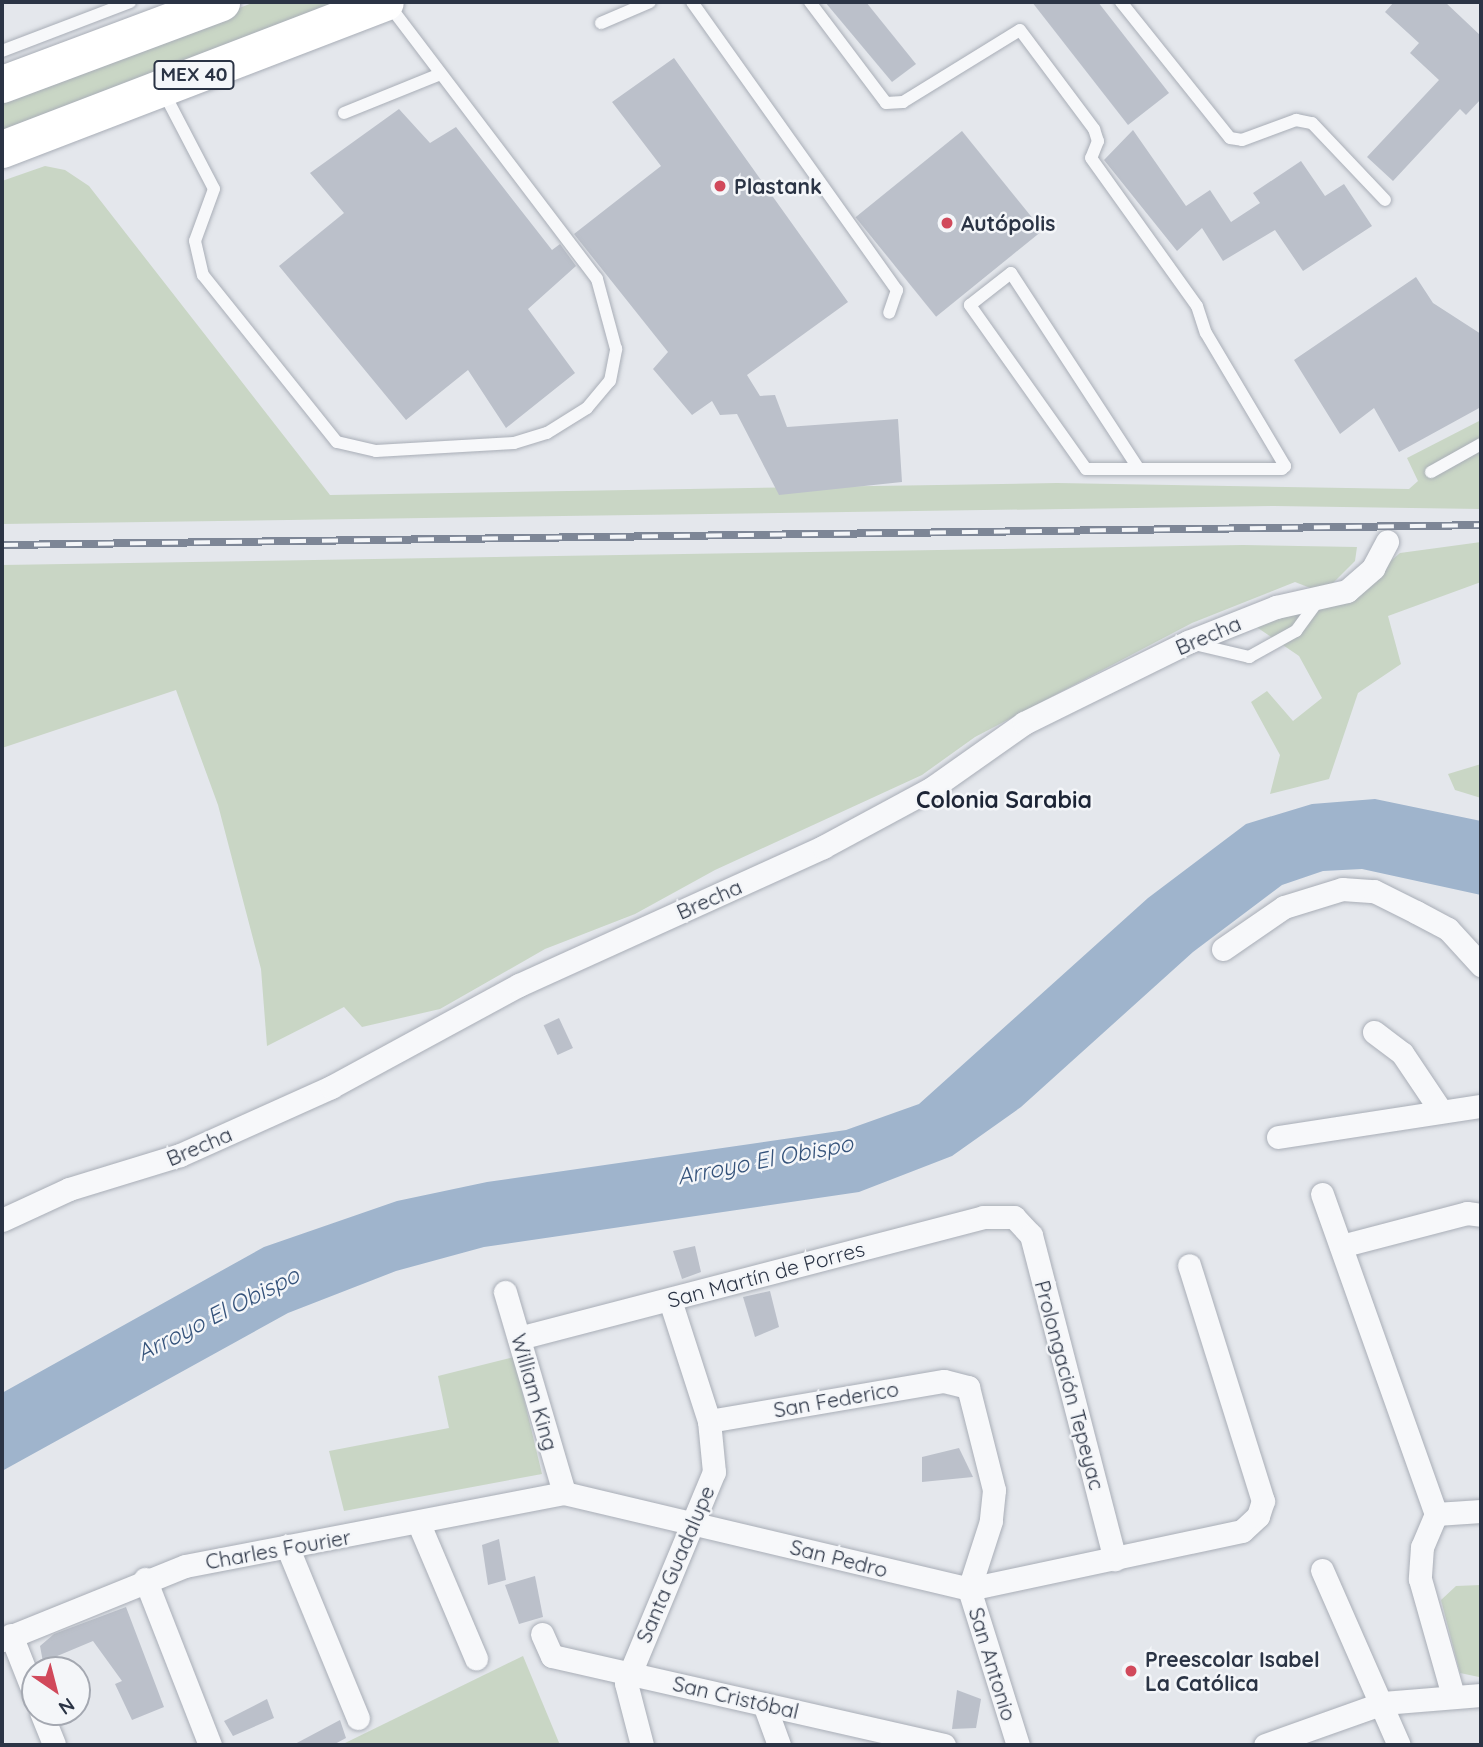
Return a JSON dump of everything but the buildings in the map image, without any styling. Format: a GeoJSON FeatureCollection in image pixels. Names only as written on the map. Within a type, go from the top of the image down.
{"type":"FeatureCollection","features":[{"type":"Feature","properties":{"kind":"main road","name":"MEX 40"},"geometry":{"type":"LineString","coordinates":[[2,84],[220,2]]}},
{"type":"Feature","properties":{"kind":"main road","name":"MEX 40"},"geometry":{"type":"LineString","coordinates":[[2,149],[386,2]]}},
{"type":"Feature","properties":{"kind":"street","name":"Brecha"},"geometry":{"type":"LineString","coordinates":[[2,1220],[69,1189],[180,1155],[331,1087],[519,985],[823,848],[932,788],[1024,723],[1188,642],[1323,593],[1347,591],[1373,568],[1387,542]]}},
{"type":"Feature","properties":{"kind":"street"},"geometry":{"type":"LineString","coordinates":[[1223,949],[1284,907],[1342,889],[1374,891],[1448,929],[1481,965]]}},
{"type":"Feature","properties":{"kind":"street"},"geometry":{"type":"LineString","coordinates":[[1374,1032],[1402,1053],[1441,1111]]}},
{"type":"Feature","properties":{"kind":"street"},"geometry":{"type":"LineString","coordinates":[[1278,1137],[1481,1106]]}},
{"type":"Feature","properties":{"kind":"street"},"geometry":{"type":"LineString","coordinates":[[1322,1194],[1436,1514],[1423,1546],[1420,1579],[1453,1696]]}},
{"type":"Feature","properties":{"kind":"street"},"geometry":{"type":"LineString","coordinates":[[1341,1246],[1467,1213],[1481,1215]]}},
{"type":"Feature","properties":{"kind":"street","name":"San Martín de Porres"},"geometry":{"type":"LineString","coordinates":[[519,1338],[983,1217],[1014,1217]]}},
{"type":"Feature","properties":{"kind":"street","name":"Prolongación Tepeyac"},"geometry":{"type":"LineString","coordinates":[[1014,1217],[1031,1235],[1115,1559]]}},
{"type":"Feature","properties":{"kind":"street","name":"San Pedro"},"geometry":{"type":"LineString","coordinates":[[564,1493],[969,1589],[1242,1531],[1258,1516],[1263,1500],[1189,1265]]}},
{"type":"Feature","properties":{"kind":"street","name":"William King"},"geometry":{"type":"LineString","coordinates":[[505,1292],[564,1493]]}},
{"type":"Feature","properties":{"kind":"street","name":"Santa Guadalupe"},"geometry":{"type":"LineString","coordinates":[[642,1745],[626,1696],[629,1671],[695,1523],[714,1472],[709,1421],[670,1300]]}},
{"type":"Feature","properties":{"kind":"street","name":"San Federico"},"geometry":{"type":"LineString","coordinates":[[709,1421],[962,1382]]}},
{"type":"Feature","properties":{"kind":"street","name":"San Antonio"},"geometry":{"type":"LineString","coordinates":[[962,1382],[972,1395],[994,1490],[969,1589],[1018,1745]]}},
{"type":"Feature","properties":{"kind":"street","name":"Charles Fourier"},"geometry":{"type":"LineString","coordinates":[[6,1637],[145,1579],[287,1546],[419,1524],[564,1493]]}},
{"type":"Feature","properties":{"kind":"street"},"geometry":{"type":"LineString","coordinates":[[1436,1514],[1481,1511]]}},
{"type":"Feature","properties":{"kind":"street"},"geometry":{"type":"LineString","coordinates":[[419,1524],[476,1658]]}},
{"type":"Feature","properties":{"kind":"street"},"geometry":{"type":"LineString","coordinates":[[287,1546],[358,1718]]}},
{"type":"Feature","properties":{"kind":"street"},"geometry":{"type":"LineString","coordinates":[[1322,1570],[1383,1703],[1399,1745]]}},
{"type":"Feature","properties":{"kind":"street"},"geometry":{"type":"LineString","coordinates":[[145,1579],[210,1745]]}},
{"type":"Feature","properties":{"kind":"street","name":"San Cristóbal"},"geometry":{"type":"LineString","coordinates":[[542,1634],[552,1656],[629,1671],[944,1745]]}},
{"type":"Feature","properties":{"kind":"street"},"geometry":{"type":"LineString","coordinates":[[6,1637],[21,1668]]}},
{"type":"Feature","properties":{"kind":"street"},"geometry":{"type":"LineString","coordinates":[[1265,1745],[1383,1703],[1481,1695]]}},
{"type":"Feature","properties":{"kind":"street"},"geometry":{"type":"LineString","coordinates":[[764,1704],[779,1745]]}},
{"type":"Feature","properties":{"kind":"street"},"geometry":{"type":"LineString","coordinates":[[47,1726],[54,1745]]}},
{"type":"Feature","properties":{"kind":"lane"},"geometry":{"type":"LineString","coordinates":[[2,51],[130,2]]}},
{"type":"Feature","properties":{"kind":"lane"},"geometry":{"type":"LineString","coordinates":[[162,87],[214,189],[195,241],[203,275],[337,442],[376,451],[514,443],[547,433],[587,408],[610,381],[616,349],[609,313],[597,279],[438,75],[386,2]]}},
{"type":"Feature","properties":{"kind":"lane"},"geometry":{"type":"LineString","coordinates":[[601,23],[650,2]]}},
{"type":"Feature","properties":{"kind":"lane"},"geometry":{"type":"LineString","coordinates":[[692,2],[897,290],[889,313]]}},
{"type":"Feature","properties":{"kind":"lane"},"geometry":{"type":"LineString","coordinates":[[810,2],[886,103],[903,102],[1020,30],[1094,129],[1097,141],[1091,158],[1197,306],[1206,333],[1286,465],[1139,469],[1086,469],[971,302],[1011,273],[1139,469]]}},
{"type":"Feature","properties":{"kind":"lane"},"geometry":{"type":"LineString","coordinates":[[1121,2],[1230,138],[1242,141],[1296,120],[1312,123],[1385,200]]}},
{"type":"Feature","properties":{"kind":"lane"},"geometry":{"type":"LineString","coordinates":[[344,113],[438,75]]}},
{"type":"Feature","properties":{"kind":"lane"},"geometry":{"type":"LineString","coordinates":[[1431,472],[1481,444]]}},
{"type":"Feature","properties":{"kind":"lane"},"geometry":{"type":"LineString","coordinates":[[1188,642],[1250,657],[1296,631],[1323,593]]}},
{"type":"Feature","properties":{"kind":"green space"},"geometry":{"type":"Polygon","coordinates":[[[255,2],[338,2],[2,130],[2,97],[255,2]]]}},
{"type":"Feature","properties":{"kind":"green space"},"geometry":{"type":"Polygon","coordinates":[[[45,166],[65,170],[89,186],[330,495],[1057,483],[1409,489],[1418,481],[1407,458],[1481,420],[1481,509],[1274,506],[2,524],[2,181],[45,166]]]}},
{"type":"Feature","properties":{"kind":"green space"},"geometry":{"type":"Polygon","coordinates":[[[1481,542],[1481,582],[1388,616],[1401,664],[1358,693],[1329,779],[1270,794],[1280,755],[1251,702],[1267,691],[1293,721],[1322,698],[1299,656],[1255,626],[1299,607],[1341,604],[1400,553],[1481,542]]]}},
{"type":"Feature","properties":{"kind":"green space"},"geometry":{"type":"Polygon","coordinates":[[[1243,545],[1357,547],[1355,561],[1323,593],[1295,582],[1192,623],[975,737],[922,775],[715,870],[635,914],[545,949],[440,1009],[362,1027],[344,1007],[267,1046],[261,969],[218,805],[176,690],[2,748],[2,565],[1243,545]]]}},
{"type":"Feature","properties":{"kind":"green space"},"geometry":{"type":"Polygon","coordinates":[[[1481,764],[1481,798],[1455,790],[1448,774],[1481,764]]]}},
{"type":"Feature","properties":{"kind":"green space"},"geometry":{"type":"Polygon","coordinates":[[[514,1357],[542,1474],[344,1511],[329,1451],[449,1428],[438,1376],[514,1357]]]}},
{"type":"Feature","properties":{"kind":"green space"},"geometry":{"type":"Polygon","coordinates":[[[1481,1585],[1479,1677],[1460,1673],[1441,1600],[1456,1586],[1481,1585]]]}},
{"type":"Feature","properties":{"kind":"green space"},"geometry":{"type":"Polygon","coordinates":[[[523,1656],[560,1745],[341,1745],[523,1656]]]}},
{"type":"Feature","properties":{"kind":"water","name":"Arroyo El Obispo"},"geometry":{"type":"Polygon","coordinates":[[[1375,799],[1481,821],[1481,895],[1362,869],[1323,871],[1282,885],[1193,952],[1021,1107],[952,1156],[859,1192],[484,1247],[396,1271],[288,1313],[2,1471],[2,1393],[264,1247],[397,1201],[487,1182],[846,1130],[919,1104],[1148,898],[1246,824],[1312,804],[1375,799]]]}},
{"type":"Feature","properties":{"kind":"railway"},"geometry":{"type":"LineString","coordinates":[[2,545],[1481,525]]}},
{"type":"Feature","properties":{"kind":"place","name":"Plastank"},"geometry":{"type":"Point","coordinates":[720,186]}},
{"type":"Feature","properties":{"kind":"place","name":"Autópolis"},"geometry":{"type":"Point","coordinates":[947,223]}},
{"type":"Feature","properties":{"kind":"place","name":"Preescolar Isabel La Católica"},"geometry":{"type":"Point","coordinates":[1131,1671]}},
{"type":"Feature","properties":{"kind":"district","name":"Colonia Sarabia"},"geometry":{"type":"Point","coordinates":[1004,800]}}]}
